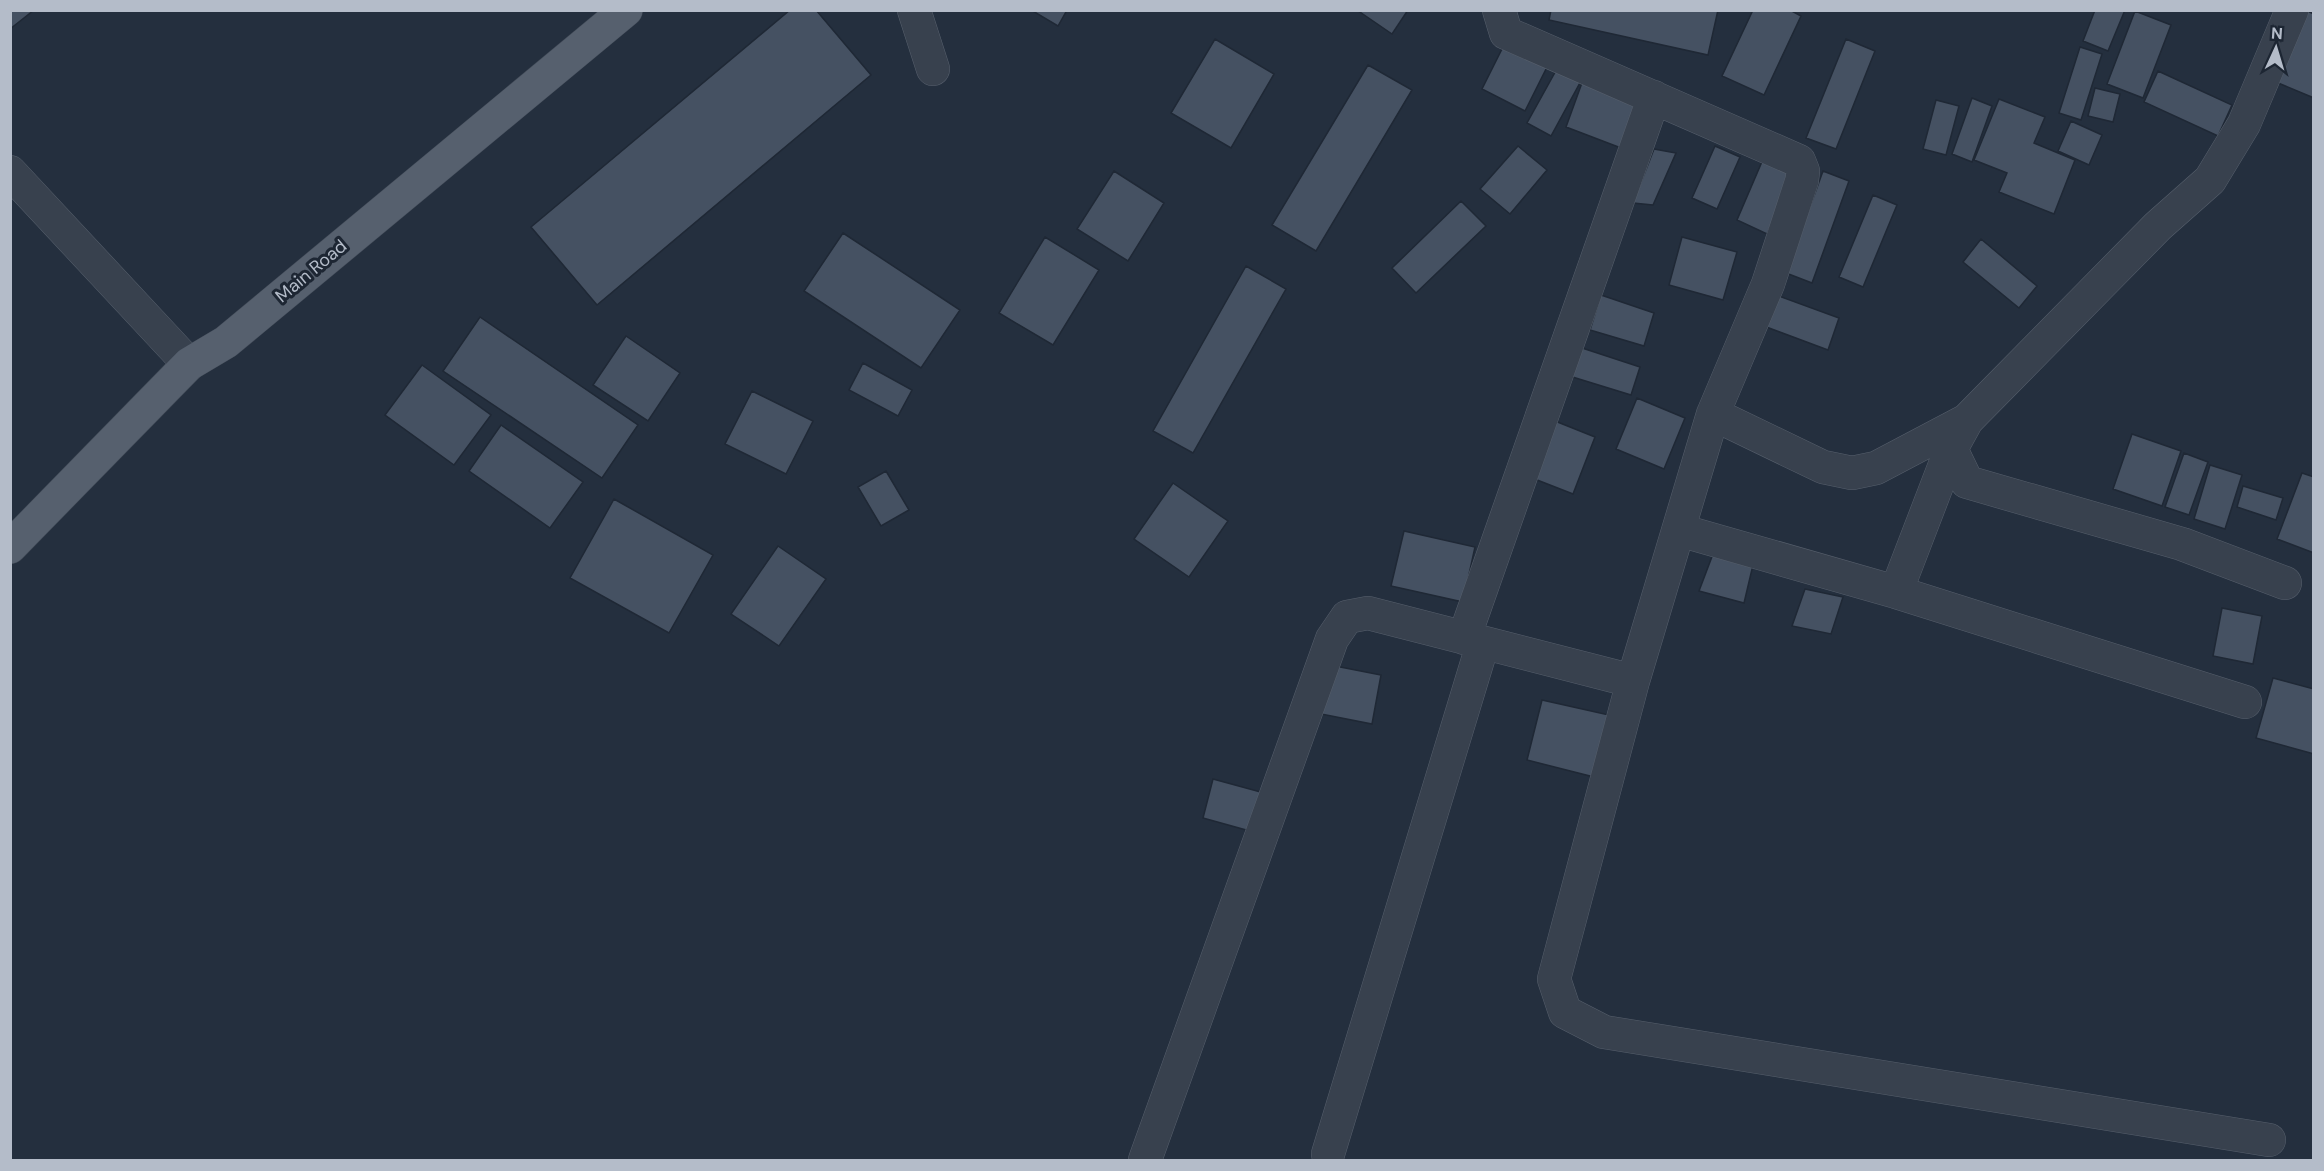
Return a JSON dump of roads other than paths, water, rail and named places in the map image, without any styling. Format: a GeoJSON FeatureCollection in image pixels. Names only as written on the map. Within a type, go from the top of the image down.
{"type":"FeatureCollection","features":[{"type":"Feature","properties":{"kind":"main road","name":"Main Road"},"geometry":{"type":"LineString","coordinates":[[10,547],[189,364],[226,342],[626,10]]}},
{"type":"Feature","properties":{"kind":"street"},"geometry":{"type":"LineString","coordinates":[[914,10],[933,69]]}},
{"type":"Feature","properties":{"kind":"street"},"geometry":{"type":"LineString","coordinates":[[1499,10],[1506,33],[1799,161],[1803,171],[1768,284],[1713,414],[1633,681],[1554,979],[1565,1012],[1604,1032],[2269,1140]]}},
{"type":"Feature","properties":{"kind":"street"},"geometry":{"type":"LineString","coordinates":[[1896,592],[1951,449],[1967,420],[2158,226],[2210,180],[2244,124],[2292,10]]}},
{"type":"Feature","properties":{"kind":"street"},"geometry":{"type":"LineString","coordinates":[[1328,1154],[1473,640],[1654,97]]}},
{"type":"Feature","properties":{"kind":"street"},"geometry":{"type":"LineString","coordinates":[[10,172],[189,364]]}},
{"type":"Feature","properties":{"kind":"street"},"geometry":{"type":"LineString","coordinates":[[1713,414],[1823,467],[1852,473],[1876,468],[1967,420]]}},
{"type":"Feature","properties":{"kind":"street"},"geometry":{"type":"LineString","coordinates":[[1951,449],[1967,482],[2182,544],[2285,583]]}},
{"type":"Feature","properties":{"kind":"street"},"geometry":{"type":"LineString","coordinates":[[1678,530],[1896,592],[2245,702]]}},
{"type":"Feature","properties":{"kind":"street"},"geometry":{"type":"LineString","coordinates":[[1145,1161],[1332,639],[1347,617],[1368,613],[1633,681]]}}]}
